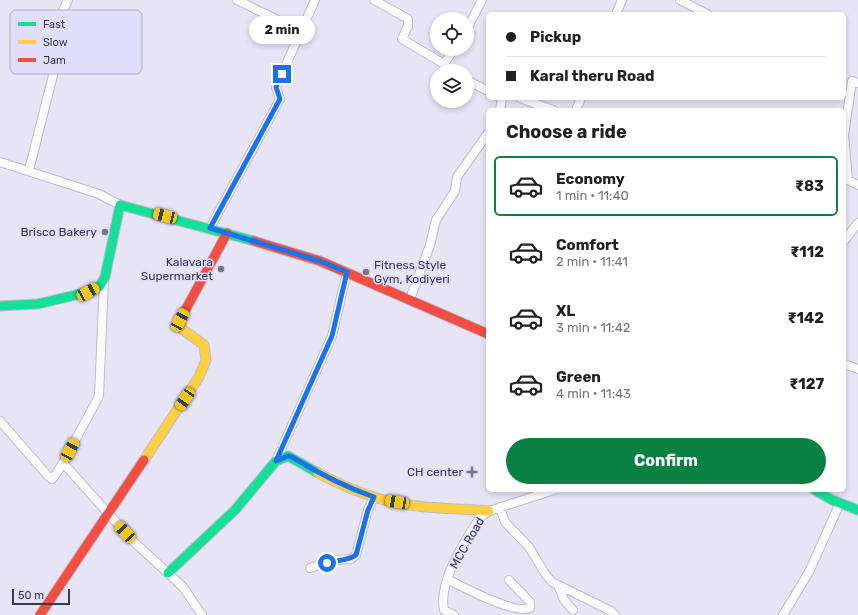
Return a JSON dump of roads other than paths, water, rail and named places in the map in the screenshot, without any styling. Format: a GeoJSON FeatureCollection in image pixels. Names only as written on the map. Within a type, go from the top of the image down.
{"type":"FeatureCollection","features":[{"type":"Feature","properties":{"kind":"street"},"geometry":{"type":"LineString","coordinates":[[63,10],[68,0]]}},
{"type":"Feature","properties":{"kind":"street"},"geometry":{"type":"LineString","coordinates":[[236,0],[300,32]]}},
{"type":"Feature","properties":{"kind":"street"},"geometry":{"type":"LineString","coordinates":[[210,228],[280,99],[276,87],[315,0]]}},
{"type":"Feature","properties":{"kind":"street"},"geometry":{"type":"LineString","coordinates":[[374,0],[408,19],[408,26],[402,39],[444,64],[449,56]]}},
{"type":"Feature","properties":{"kind":"street"},"geometry":{"type":"LineString","coordinates":[[474,15],[482,0]]}},
{"type":"Feature","properties":{"kind":"street"},"geometry":{"type":"LineString","coordinates":[[617,12],[622,0]]}},
{"type":"Feature","properties":{"kind":"street"},"geometry":{"type":"LineString","coordinates":[[680,0],[703,12]]}},
{"type":"Feature","properties":{"kind":"street"},"geometry":{"type":"LineString","coordinates":[[29,170],[53,74]]}},
{"type":"Feature","properties":{"kind":"street"},"geometry":{"type":"LineString","coordinates":[[846,133],[851,81]]}},
{"type":"Feature","properties":{"kind":"street"},"geometry":{"type":"LineString","coordinates":[[474,84],[486,90]]}},
{"type":"Feature","properties":{"kind":"street"},"geometry":{"type":"LineString","coordinates":[[525,100],[544,108]]}},
{"type":"Feature","properties":{"kind":"street"},"geometry":{"type":"LineString","coordinates":[[410,299],[430,245],[436,220],[455,191],[457,177],[486,136]]}},
{"type":"Feature","properties":{"kind":"street"},"geometry":{"type":"LineString","coordinates":[[846,155],[848,180],[858,185]]}},
{"type":"Feature","properties":{"kind":"street"},"geometry":{"type":"LineString","coordinates":[[0,162],[29,170],[99,194],[120,205],[210,228],[320,261],[486,333]]}},
{"type":"Feature","properties":{"kind":"street"},"geometry":{"type":"LineString","coordinates":[[0,421],[48,476],[52,478],[54,477],[99,396],[105,277],[120,205]]}},
{"type":"Feature","properties":{"kind":"street"},"geometry":{"type":"LineString","coordinates":[[846,238],[858,223]]}},
{"type":"Feature","properties":{"kind":"street"},"geometry":{"type":"LineString","coordinates":[[40,615],[199,377],[206,360],[204,345],[182,329],[180,320],[227,233]]}},
{"type":"Feature","properties":{"kind":"street"},"geometry":{"type":"LineString","coordinates":[[168,573],[235,510],[276,461],[332,336],[347,272]]}},
{"type":"Feature","properties":{"kind":"street"},"geometry":{"type":"LineString","coordinates":[[0,306],[38,304],[88,292],[100,286],[105,277]]}},
{"type":"Feature","properties":{"kind":"street"},"geometry":{"type":"LineString","coordinates":[[846,365],[858,369]]}},
{"type":"Feature","properties":{"kind":"street"},"geometry":{"type":"LineString","coordinates":[[276,461],[288,456],[292,457],[321,474],[357,491],[374,497],[410,505],[489,511]]}},
{"type":"Feature","properties":{"kind":"street"},"geometry":{"type":"LineString","coordinates":[[63,463],[134,542],[168,573],[192,598],[202,615]]}},
{"type":"Feature","properties":{"kind":"street","name":"MCC Road"},"geometry":{"type":"LineString","coordinates":[[454,615],[444,612],[443,592],[447,579],[480,517],[489,511],[548,492]]}},
{"type":"Feature","properties":{"kind":"street"},"geometry":{"type":"LineString","coordinates":[[819,492],[858,510]]}},
{"type":"Feature","properties":{"kind":"street"},"geometry":{"type":"LineString","coordinates":[[310,568],[335,560],[351,559],[356,555],[368,510],[374,497]]}},
{"type":"Feature","properties":{"kind":"street"},"geometry":{"type":"LineString","coordinates":[[784,615],[809,572],[840,503]]}},
{"type":"Feature","properties":{"kind":"street"},"geometry":{"type":"LineString","coordinates":[[500,508],[505,522],[529,547],[546,575],[558,585],[615,615]]}},
{"type":"Feature","properties":{"kind":"street"},"geometry":{"type":"LineString","coordinates":[[447,579],[502,605],[522,611],[530,608],[530,602],[526,596],[508,580]]}},
{"type":"Feature","properties":{"kind":"street"},"geometry":{"type":"LineString","coordinates":[[558,585],[564,600],[573,610]]}},
{"type":"Feature","properties":{"kind":"place","name":"Brisco Bakery"},"geometry":{"type":"Point","coordinates":[105,232]}},
{"type":"Feature","properties":{"kind":"place","name":"Kalavara Supermarket"},"geometry":{"type":"Point","coordinates":[221,269]}},
{"type":"Feature","properties":{"kind":"place","name":"Fitness Style Gym, Kodiyeri"},"geometry":{"type":"Point","coordinates":[366,272]}},
{"type":"Feature","properties":{"kind":"place","name":"CH center"},"geometry":{"type":"Point","coordinates":[472,472]}}]}
